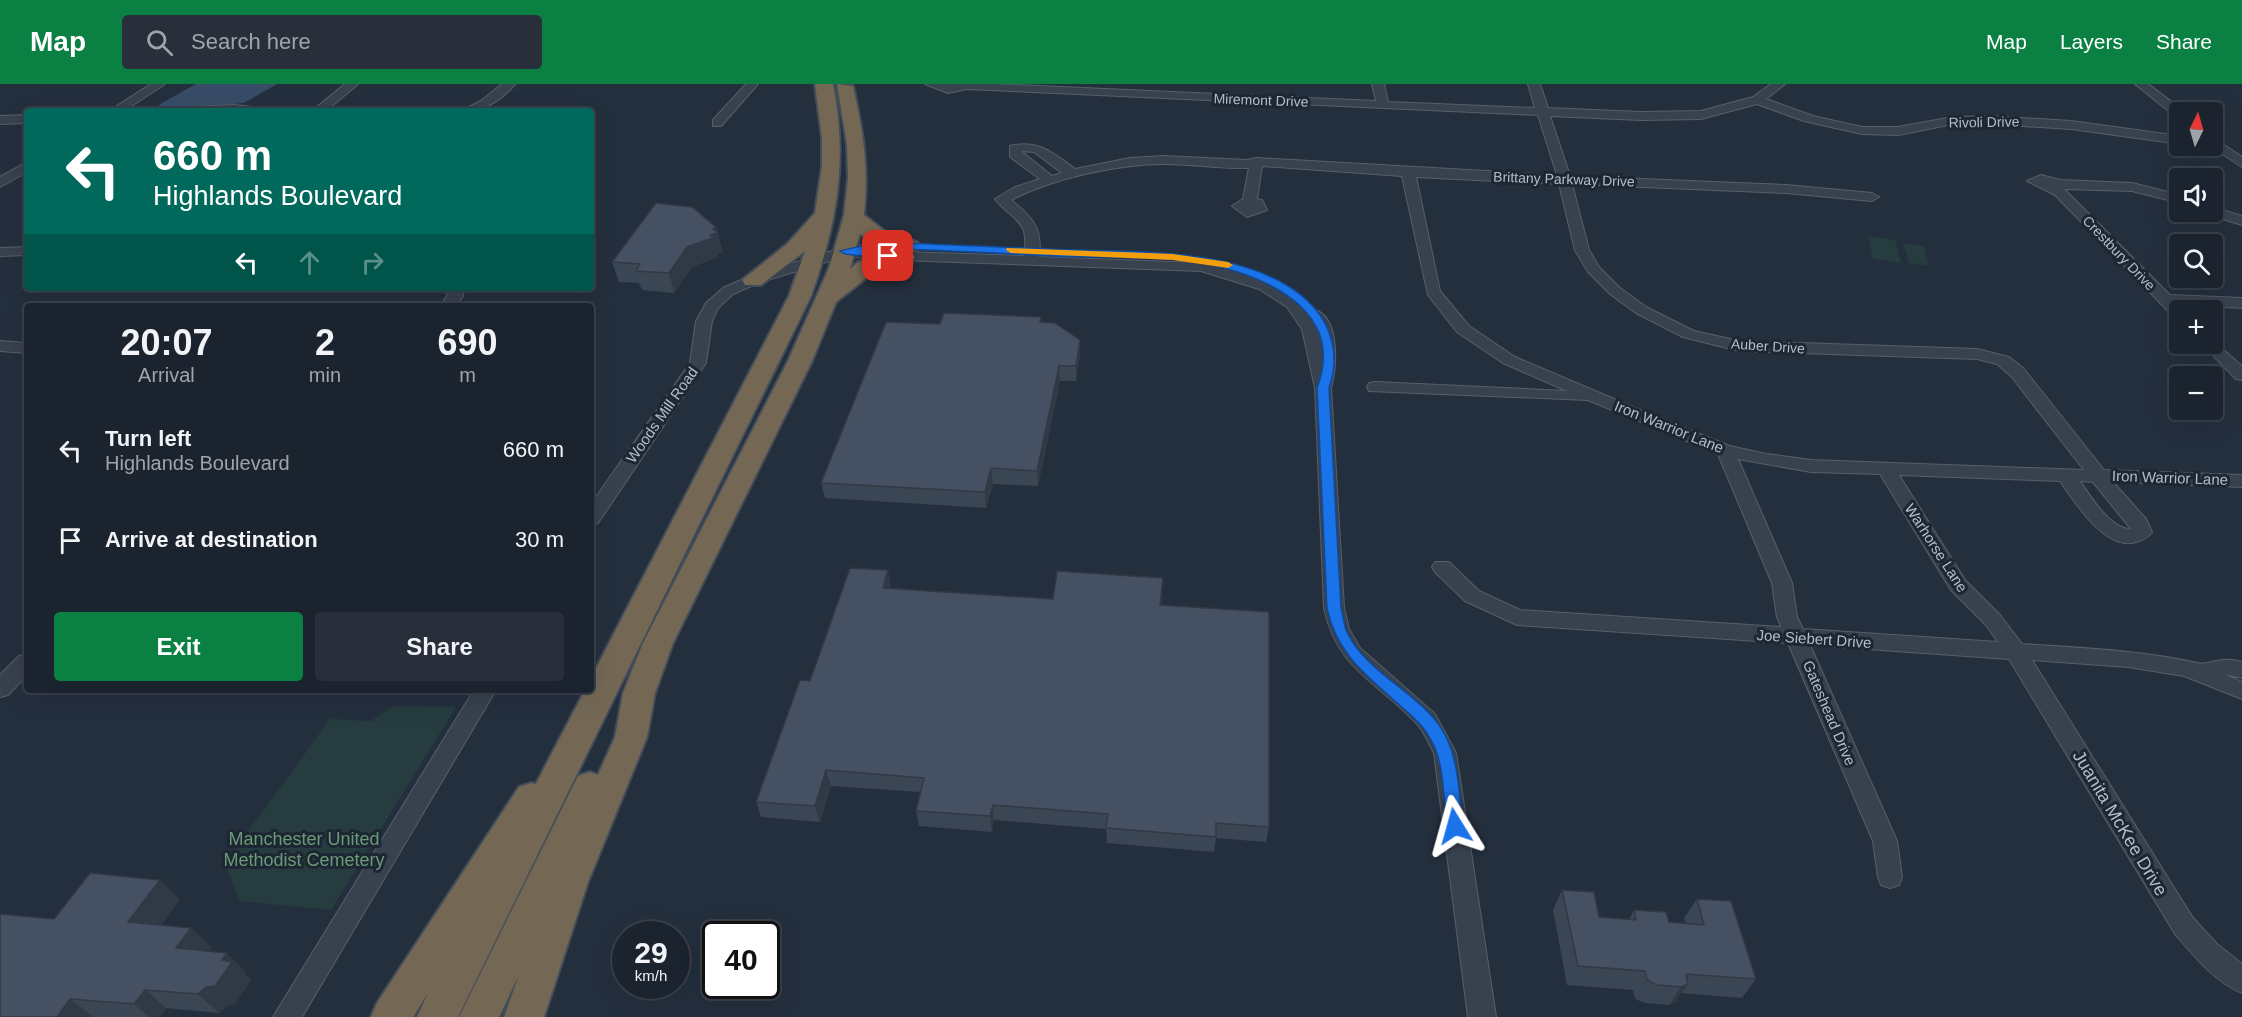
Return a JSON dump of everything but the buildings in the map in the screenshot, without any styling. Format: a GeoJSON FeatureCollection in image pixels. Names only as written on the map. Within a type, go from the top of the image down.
{"type":"FeatureCollection","features":[{"type":"Feature","properties":{"kind":"highway"},"geometry":{"type":"LineString","coordinates":[[437,1017],[789,320],[817,250],[827,211],[832,177],[833,144],[824,84]]}},
{"type":"Feature","properties":{"kind":"highway"},"geometry":{"type":"LineString","coordinates":[[479,1017],[587,792],[639,693],[658,643],[687,583],[786,388],[827,301],[845,251],[854,215],[858,161],[843,84]]}},
{"type":"Feature","properties":{"kind":"highway"},"geometry":{"type":"LineString","coordinates":[[746,283],[795,249],[827,211]]}},
{"type":"Feature","properties":{"kind":"highway"},"geometry":{"type":"LineString","coordinates":[[854,215],[863,228],[907,251]]}},
{"type":"Feature","properties":{"kind":"highway"},"geometry":{"type":"LineString","coordinates":[[817,250],[845,251]]}},
{"type":"Feature","properties":{"kind":"highway"},"geometry":{"type":"LineString","coordinates":[[827,301],[866,267],[907,251]]}},
{"type":"Feature","properties":{"kind":"highway"},"geometry":{"type":"LineString","coordinates":[[746,283],[772,286],[781,292],[789,320]]}},
{"type":"Feature","properties":{"kind":"highway"},"geometry":{"type":"LineString","coordinates":[[391,1017],[609,677]]}},
{"type":"Feature","properties":{"kind":"highway"},"geometry":{"type":"LineString","coordinates":[[524,1017],[570,882],[631,737],[639,693]]}},
{"type":"Feature","properties":{"kind":"street"},"geometry":{"type":"LineString","coordinates":[[121,108],[159,84]]}},
{"type":"Feature","properties":{"kind":"street"},"geometry":{"type":"LineString","coordinates":[[322,108],[352,84]]}},
{"type":"Feature","properties":{"kind":"street"},"geometry":{"type":"LineString","coordinates":[[475,108],[509,84]]}},
{"type":"Feature","properties":{"kind":"street"},"geometry":{"type":"LineString","coordinates":[[717,123],[752,84]]}},
{"type":"Feature","properties":{"kind":"street","name":"Miremont Drive"},"geometry":{"type":"LineString","coordinates":[[931,84],[948,89],[960,85],[1673,117],[1733,108],[1757,100],[1779,84]]}},
{"type":"Feature","properties":{"kind":"street"},"geometry":{"type":"LineString","coordinates":[[1378,84],[1383,105]]}},
{"type":"Feature","properties":{"kind":"street","name":"Auber Drive"},"geometry":{"type":"LineString","coordinates":[[1534,84],[1564,178],[1582,250],[1593,269],[1631,304],[1689,334],[1739,346],[1980,354],[1989,350],[2006,354],[2017,362],[2015,370],[2099,475]]}},
{"type":"Feature","properties":{"kind":"street"},"geometry":{"type":"LineString","coordinates":[[2141,84],[2169,106]]}},
{"type":"Feature","properties":{"kind":"street","name":"Rivoli Drive"},"geometry":{"type":"LineString","coordinates":[[1757,100],[1800,117],[1841,128],[1896,132],[1955,120],[1998,121],[2081,125],[2169,138]]}},
{"type":"Feature","properties":{"kind":"street"},"geometry":{"type":"LineString","coordinates":[[0,120],[24,119]]}},
{"type":"Feature","properties":{"kind":"street"},"geometry":{"type":"LineString","coordinates":[[1051,181],[1015,154],[1015,149],[1029,146],[1039,148],[1072,174]]}},
{"type":"Feature","properties":{"kind":"street"},"geometry":{"type":"LineString","coordinates":[[2223,150],[2242,163]]}},
{"type":"Feature","properties":{"kind":"street","name":"Brittany Parkway Drive"},"geometry":{"type":"LineString","coordinates":[[1032,255],[1035,231],[1031,224],[1002,199],[1038,189],[1051,181],[1072,174],[1130,162],[1153,160],[1247,164],[1257,162],[1786,189],[1872,197]]}},
{"type":"Feature","properties":{"kind":"street"},"geometry":{"type":"LineString","coordinates":[[1250,201],[1257,162]]}},
{"type":"Feature","properties":{"kind":"street"},"geometry":{"type":"LineString","coordinates":[[0,183],[24,170]]}},
{"type":"Feature","properties":{"kind":"street","name":"Iron Warrior Lane"},"geometry":{"type":"LineString","coordinates":[[1408,171],[1433,292],[1463,329],[1509,360],[1725,450],[1766,460],[1811,466],[2064,473],[2242,481]]}},
{"type":"Feature","properties":{"kind":"street","name":"Crestbury Drive"},"geometry":{"type":"LineString","coordinates":[[2169,196],[2132,187],[2059,188],[2169,304]]}},
{"type":"Feature","properties":{"kind":"street"},"geometry":{"type":"LineString","coordinates":[[2223,215],[2242,221]]}},
{"type":"Feature","properties":{"kind":"street","name":"Woods Mill Road"},"geometry":{"type":"LineString","coordinates":[[594,514],[698,363],[704,321],[711,306],[746,283],[817,250]]}},
{"type":"Feature","properties":{"kind":"street"},"geometry":{"type":"LineString","coordinates":[[0,252],[24,251]]}},
{"type":"Feature","properties":{"kind":"street"},"geometry":{"type":"LineString","coordinates":[[845,251],[1032,255],[1201,267],[1232,274],[1266,287],[1292,304],[1304,316],[1312,339],[1315,369],[1323,388],[1334,608],[1339,630],[1353,654],[1427,720],[1445,753],[1482,1017]]}},
{"type":"Feature","properties":{"kind":"street"},"geometry":{"type":"LineString","coordinates":[[2164,299],[2242,303]]}},
{"type":"Feature","properties":{"kind":"street"},"geometry":{"type":"LineString","coordinates":[[0,346],[24,348]]}},
{"type":"Feature","properties":{"kind":"street"},"geometry":{"type":"LineString","coordinates":[[2220,354],[2242,375]]}},
{"type":"Feature","properties":{"kind":"street"},"geometry":{"type":"LineString","coordinates":[[1501,393],[1512,376],[1509,360]]}},
{"type":"Feature","properties":{"kind":"street"},"geometry":{"type":"LineString","coordinates":[[1375,387],[1597,397]]}},
{"type":"Feature","properties":{"kind":"street","name":"Gateshead Drive"},"geometry":{"type":"LineString","coordinates":[[1725,450],[1782,583],[1787,617],[1885,841],[1890,877]]}},
{"type":"Feature","properties":{"kind":"street","name":"Warhorse Lane"},"geometry":{"type":"LineString","coordinates":[[1885,467],[1958,585],[1993,620],[2016,652]]}},
{"type":"Feature","properties":{"kind":"street","name":"Iron Warrior Lane"},"geometry":{"type":"LineString","coordinates":[[2064,473],[2107,528],[2120,535],[2140,535],[2142,529],[2099,475]]}},
{"type":"Feature","properties":{"kind":"street","name":"Joe Siebert Drive"},"geometry":{"type":"LineString","coordinates":[[1442,567],[1472,597],[1517,618],[2157,662],[2203,673],[2211,668],[2222,666],[2240,682]]}},
{"type":"Feature","properties":{"kind":"street","name":"Juanita McKee Drive"},"geometry":{"type":"LineString","coordinates":[[2016,652],[2184,926],[2208,953],[2242,980]]}},
{"type":"Feature","properties":{"kind":"street"},"geometry":{"type":"LineString","coordinates":[[0,689],[24,665]]}},
{"type":"Feature","properties":{"kind":"street"},"geometry":{"type":"LineString","coordinates":[[287,1017],[484,693]]}},
{"type":"Feature","properties":{"kind":"green space"},"geometry":{"type":"Polygon","coordinates":[[[1868,236],[1895,240],[1901,263],[1873,259],[1868,236]]]}},
{"type":"Feature","properties":{"kind":"green space"},"geometry":{"type":"Polygon","coordinates":[[[1903,243],[1924,246],[1929,266],[1909,263],[1903,243]]]}},
{"type":"Feature","properties":{"kind":"green space","name":"Manchester United Methodist Cemetery"},"geometry":{"type":"Polygon","coordinates":[[[393,706],[456,707],[331,910],[239,901],[225,863],[330,719],[371,721],[393,706]]]}},
{"type":"Feature","properties":{"kind":"water"},"geometry":{"type":"Polygon","coordinates":[[[196,84],[277,84],[244,103],[189,108],[158,108],[160,104],[196,84]]]}},
{"type":"Feature","properties":{"kind":"slow traffic"},"geometry":{"type":"LineString","coordinates":[[1011,250],[1173,257],[1228,265]]}},
{"type":"Feature","properties":{"kind":"route"},"geometry":{"type":"LineString","coordinates":[[888,256],[845,251],[862,246],[878,245],[1196,259],[1243,269],[1261,276],[1279,284],[1308,306],[1323,327],[1327,341],[1329,370],[1323,388],[1334,608],[1339,630],[1353,654],[1427,720],[1437,735],[1445,753],[1455,826]]}}]}
